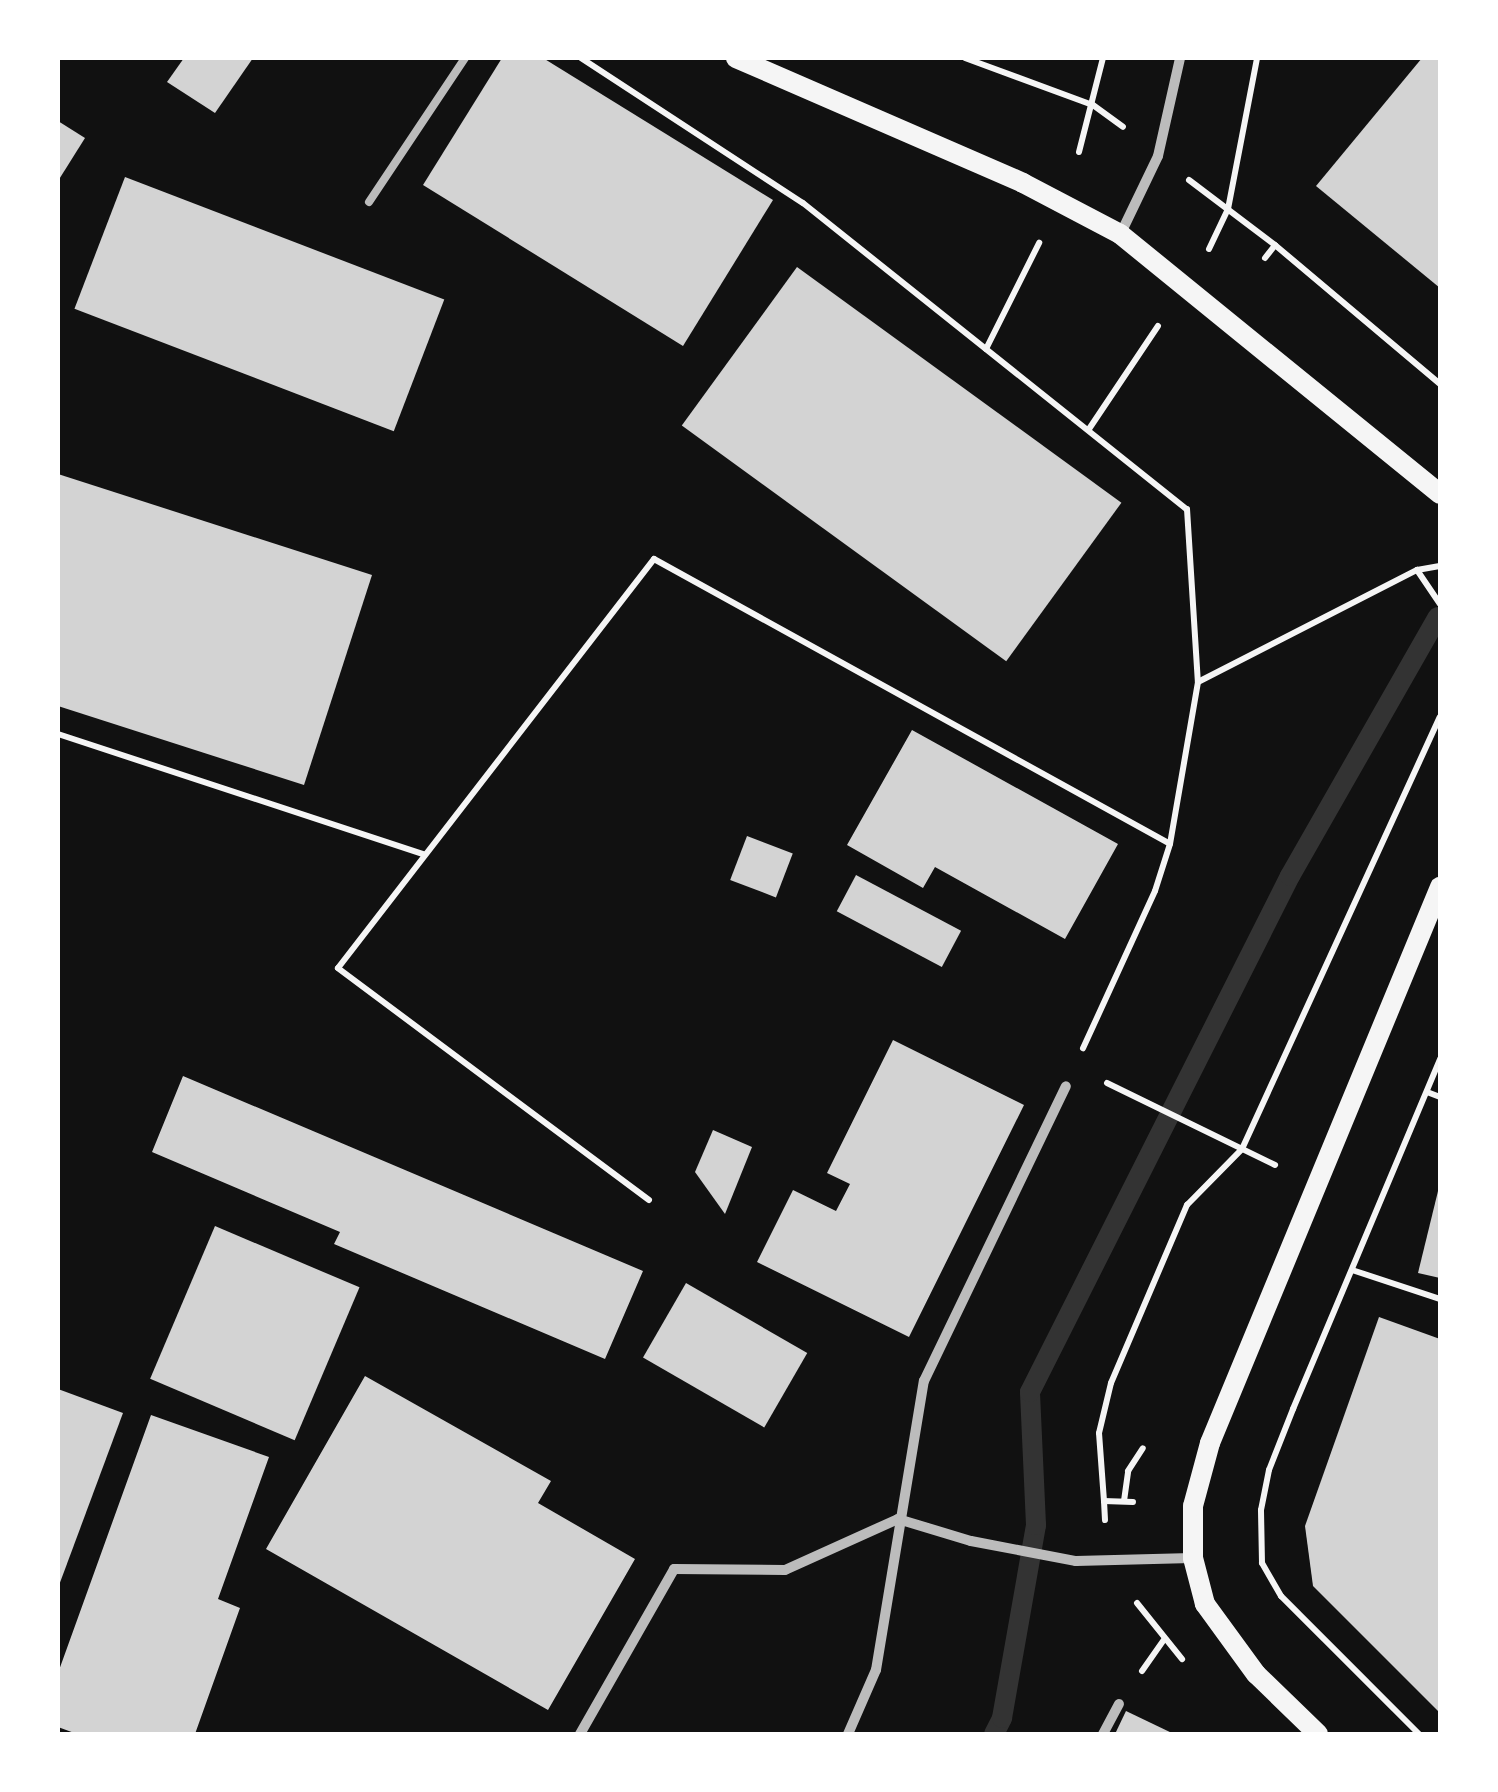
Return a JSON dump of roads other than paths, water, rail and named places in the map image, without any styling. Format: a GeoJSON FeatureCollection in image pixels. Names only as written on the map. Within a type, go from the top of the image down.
{"type":"FeatureCollection","features":[{"type":"Feature","properties":{"kind":"main road"},"geometry":{"type":"LineString","coordinates":[[736,58],[1024,183],[1120,234],[1440,494]]}},
{"type":"Feature","properties":{"kind":"main road"},"geometry":{"type":"LineString","coordinates":[[1318,1734],[1256,1674],[1205,1604],[1193,1558],[1193,1506],[1203,1462],[1440,886]]}},
{"type":"Feature","properties":{"kind":"street"},"geometry":{"type":"LineString","coordinates":[[1120,234],[1158,156],[1180,58]]}},
{"type":"Feature","properties":{"kind":"street"},"geometry":{"type":"LineString","coordinates":[[848,1734],[876,1670],[898,1519],[924,1381],[1066,1086]]}},
{"type":"Feature","properties":{"kind":"street"},"geometry":{"type":"LineString","coordinates":[[580,1734],[674,1569],[785,1570],[898,1519],[971,1541],[1076,1562],[1193,1558]]}},
{"type":"Feature","properties":{"kind":"street"},"geometry":{"type":"LineString","coordinates":[[1103,1734],[1118,1704]]}},
{"type":"Feature","properties":{"kind":"lane"},"geometry":{"type":"LineString","coordinates":[[369,202],[464,58]]}},
{"type":"Feature","properties":{"kind":"waterway"},"geometry":{"type":"LineString","coordinates":[[994,1734],[1002,1718],[1036,1525],[1030,1392],[1290,876],[1438,617]]}}]}
